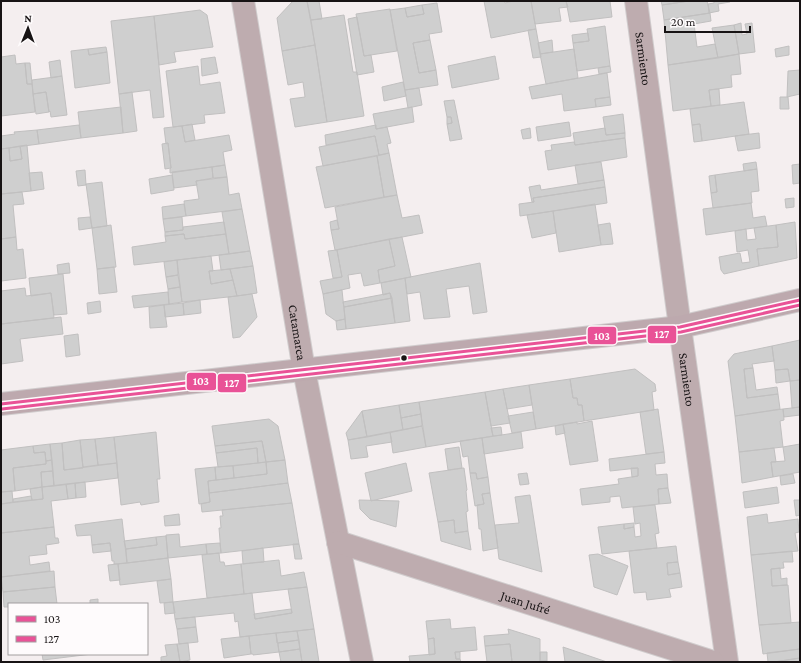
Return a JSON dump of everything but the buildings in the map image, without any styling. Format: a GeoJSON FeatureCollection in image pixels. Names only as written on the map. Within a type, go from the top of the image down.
{"type":"FeatureCollection","features":[{"type":"Feature","properties":{"kind":"street","name":"Catamarca"},"geometry":{"type":"LineString","coordinates":[[243,1],[304,370],[362,662]]}},
{"type":"Feature","properties":{"kind":"street","name":"Sarmiento"},"geometry":{"type":"LineString","coordinates":[[636,1],[680,327],[728,662]]}},
{"type":"Feature","properties":{"kind":"street"},"geometry":{"type":"LineString","coordinates":[[1,404],[680,327],[800,300]]}},
{"type":"Feature","properties":{"kind":"street","name":"Juan Jufré"},"geometry":{"type":"LineString","coordinates":[[338,542],[713,662]]}},
{"type":"Feature","properties":{"kind":"transit line","name":"103"},"geometry":{"type":"LineString","coordinates":[[1,404],[680,327],[800,300]]}},
{"type":"Feature","properties":{"kind":"transit line","name":"127"},"geometry":{"type":"LineString","coordinates":[[2,409],[681,332],[800,305]]}}]}
